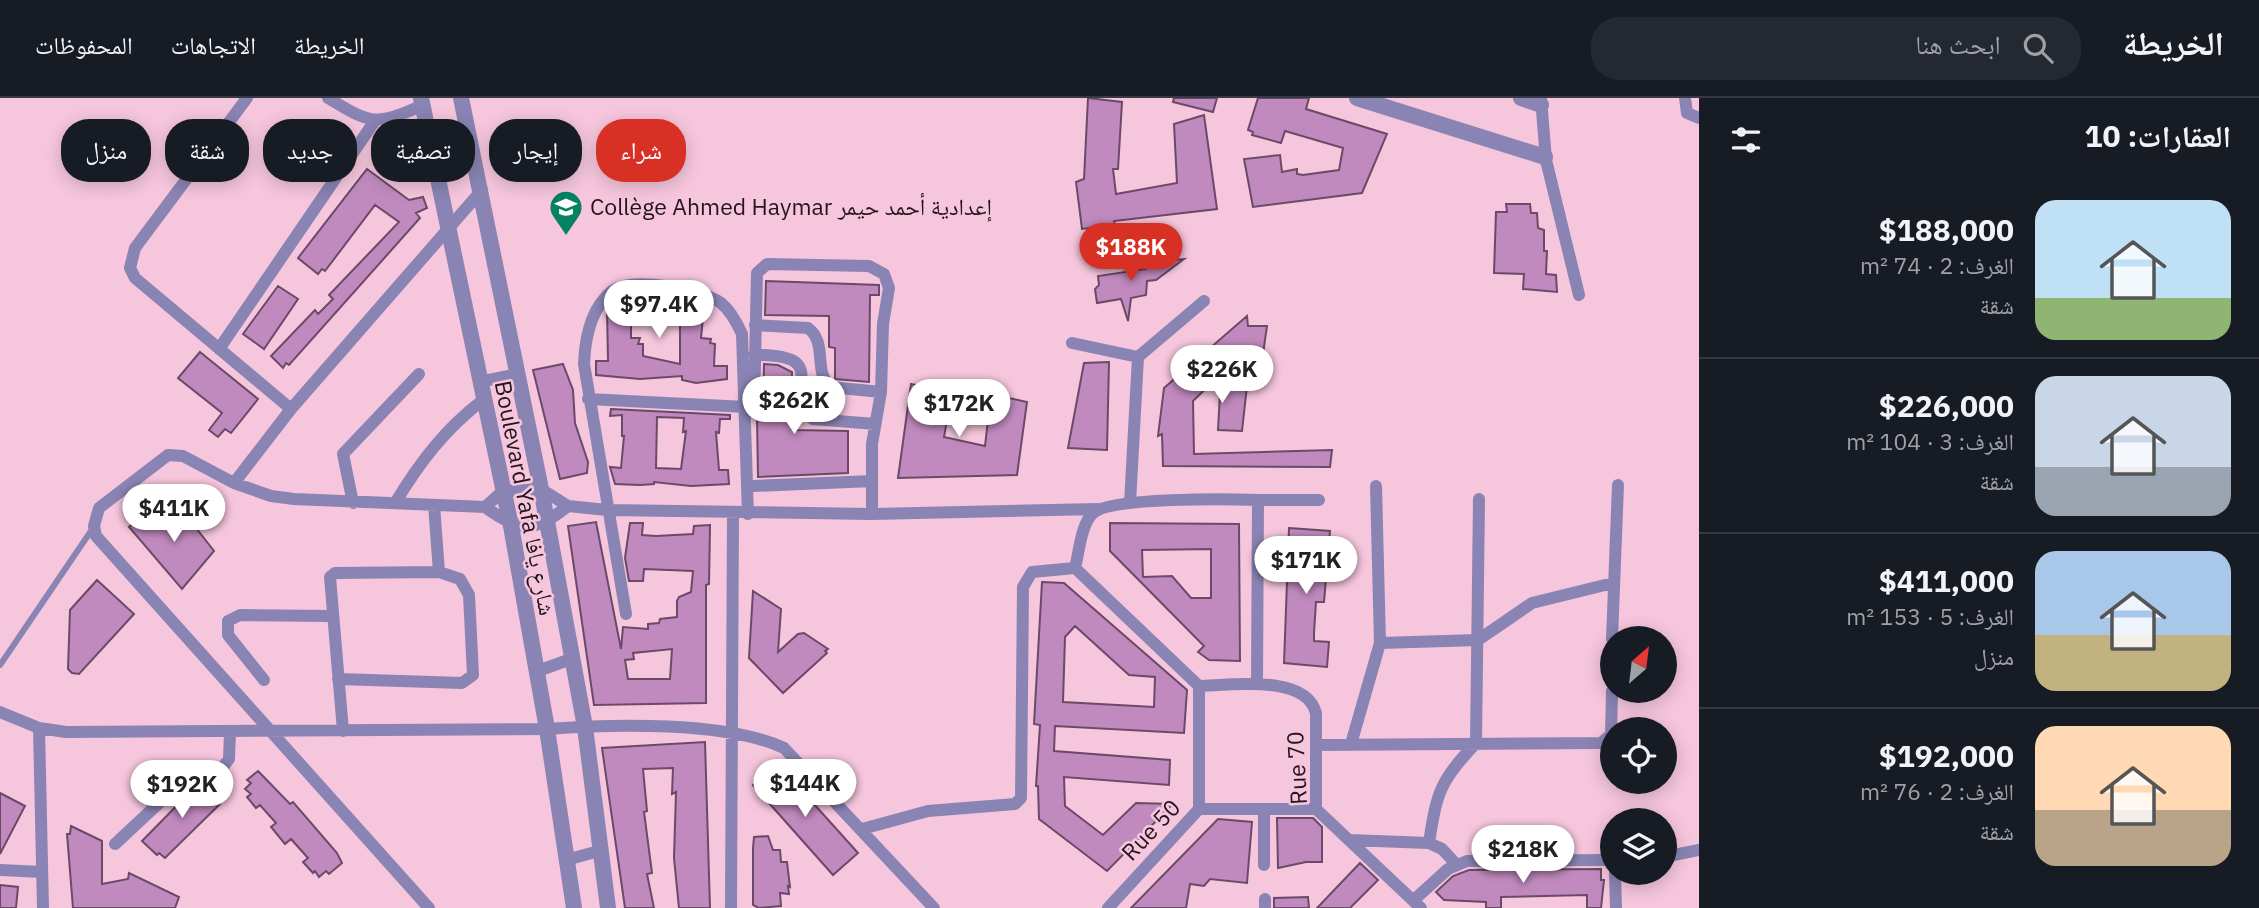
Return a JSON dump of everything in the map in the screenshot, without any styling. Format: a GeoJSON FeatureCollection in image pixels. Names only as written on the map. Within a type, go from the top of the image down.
{"type":"FeatureCollection","features":[{"type":"Feature","properties":{"kind":"street"},"geometry":{"type":"LineString","coordinates":[[247,98],[135,248],[130,268],[135,278],[291,409]]}},
{"type":"Feature","properties":{"kind":"street"},"geometry":{"type":"LineString","coordinates":[[328,98],[371,120]]}},
{"type":"Feature","properties":{"kind":"street","name":"Boulevard Yafa شارع يافا"},"geometry":{"type":"LineString","coordinates":[[461,98],[482,190],[585,726],[608,908]]}},
{"type":"Feature","properties":{"kind":"street"},"geometry":{"type":"LineString","coordinates":[[1357,98],[1545,157]]}},
{"type":"Feature","properties":{"kind":"street"},"geometry":{"type":"LineString","coordinates":[[1521,98],[1541,101],[1545,157],[1579,295]]}},
{"type":"Feature","properties":{"kind":"street"},"geometry":{"type":"LineString","coordinates":[[1685,98],[1687,113],[1699,117]]}},
{"type":"Feature","properties":{"kind":"street"},"geometry":{"type":"LineString","coordinates":[[388,119],[422,101]]}},
{"type":"Feature","properties":{"kind":"street","name":"Boulevard Yafa شارع يافا"},"geometry":{"type":"LineString","coordinates":[[422,101],[446,229],[511,526],[547,729],[574,908]]}},
{"type":"Feature","properties":{"kind":"street"},"geometry":{"type":"LineString","coordinates":[[219,349],[371,126]]}},
{"type":"Feature","properties":{"kind":"street"},"geometry":{"type":"LineString","coordinates":[[234,483],[291,409],[482,190]]}},
{"type":"Feature","properties":{"kind":"street"},"geometry":{"type":"LineString","coordinates":[[750,514],[753,486],[757,273],[764,265],[878,268],[887,277],[889,288],[883,324],[881,392],[875,424],[872,514]]}},
{"type":"Feature","properties":{"kind":"street"},"geometry":{"type":"LineString","coordinates":[[626,614],[588,399],[585,344],[601,302],[615,289],[637,284],[704,295],[721,303],[734,318],[742,334],[750,514]]}},
{"type":"Feature","properties":{"kind":"street"},"geometry":{"type":"LineString","coordinates":[[1130,503],[1138,357],[1204,301]]}},
{"type":"Feature","properties":{"kind":"street"},"geometry":{"type":"LineString","coordinates":[[755,325],[808,328],[818,340],[824,379],[831,387],[881,392]]}},
{"type":"Feature","properties":{"kind":"street"},"geometry":{"type":"LineString","coordinates":[[1072,343],[1138,357]]}},
{"type":"Feature","properties":{"kind":"street"},"geometry":{"type":"LineString","coordinates":[[754,355],[781,355],[794,360],[800,369],[802,407],[813,419],[875,424]]}},
{"type":"Feature","properties":{"kind":"street"},"geometry":{"type":"LineString","coordinates":[[480,382],[518,373]]}},
{"type":"Feature","properties":{"kind":"street"},"geometry":{"type":"LineString","coordinates":[[353,503],[342,460],[343,453],[419,374]]}},
{"type":"Feature","properties":{"kind":"street"},"geometry":{"type":"LineString","coordinates":[[588,399],[746,407]]}},
{"type":"Feature","properties":{"kind":"street"},"geometry":{"type":"LineString","coordinates":[[395,503],[429,450],[456,421],[483,400]]}},
{"type":"Feature","properties":{"kind":"street"},"geometry":{"type":"LineString","coordinates":[[429,908],[96,536],[94,526],[99,508],[167,456],[183,456],[234,483],[271,496],[353,503],[485,507],[511,526],[546,524],[568,506]]}},
{"type":"Feature","properties":{"kind":"street"},"geometry":{"type":"LineString","coordinates":[[753,486],[872,481]]}},
{"type":"Feature","properties":{"kind":"street"},"geometry":{"type":"LineString","coordinates":[[1612,626],[1618,485]]}},
{"type":"Feature","properties":{"kind":"street"},"geometry":{"type":"LineString","coordinates":[[1351,744],[1380,643],[1376,486]]}},
{"type":"Feature","properties":{"kind":"street"},"geometry":{"type":"LineString","coordinates":[[485,507],[503,491],[541,489],[568,506],[607,510],[750,514],[1098,509],[1130,503],[1319,500]]}},
{"type":"Feature","properties":{"kind":"street"},"geometry":{"type":"LineString","coordinates":[[1429,843],[1436,802],[1448,772],[1476,743],[1479,499]]}},
{"type":"Feature","properties":{"kind":"street"},"geometry":{"type":"LineString","coordinates":[[1257,684],[1258,500]]}},
{"type":"Feature","properties":{"kind":"street"},"geometry":{"type":"LineString","coordinates":[[434,505],[439,572]]}},
{"type":"Feature","properties":{"kind":"street"},"geometry":{"type":"LineString","coordinates":[[1074,568],[1087,522],[1098,509]]}},
{"type":"Feature","properties":{"kind":"street"},"geometry":{"type":"LineString","coordinates":[[731,908],[733,513]]}},
{"type":"Feature","properties":{"kind":"street"},"geometry":{"type":"LineString","coordinates":[[862,829],[928,811],[1015,804],[1021,799],[1023,587],[1032,572],[1074,568],[1199,686]]}},
{"type":"Feature","properties":{"kind":"street"},"geometry":{"type":"LineString","coordinates":[[338,679],[462,683],[473,675],[469,595],[460,579],[439,572],[335,573],[329,580],[331,616],[343,731]]}},
{"type":"Feature","properties":{"kind":"street"},"geometry":{"type":"LineString","coordinates":[[1380,643],[1478,640],[1532,603],[1613,583]]}},
{"type":"Feature","properties":{"kind":"street"},"geometry":{"type":"LineString","coordinates":[[264,680],[228,635],[228,621],[240,615],[331,616]]}},
{"type":"Feature","properties":{"kind":"street"},"geometry":{"type":"LineString","coordinates":[[535,672],[571,659]]}},
{"type":"Feature","properties":{"kind":"street","name":"Rue 70"},"geometry":{"type":"LineString","coordinates":[[1199,686],[1257,684],[1297,690],[1311,698],[1316,713],[1315,809],[1418,904]]}},
{"type":"Feature","properties":{"kind":"street","name":"Rue 50"},"geometry":{"type":"LineString","coordinates":[[1108,908],[1199,809],[1199,686]]}},
{"type":"Feature","properties":{"kind":"street"},"geometry":{"type":"LineString","coordinates":[[1316,745],[1608,740],[1612,729],[1612,704]]}},
{"type":"Feature","properties":{"kind":"street"},"geometry":{"type":"LineString","coordinates":[[0,712],[39,728],[66,732],[547,729],[585,726],[732,731],[761,737],[784,748],[934,908]]}},
{"type":"Feature","properties":{"kind":"street"},"geometry":{"type":"LineString","coordinates":[[39,728],[43,908]]}},
{"type":"Feature","properties":{"kind":"street"},"geometry":{"type":"LineString","coordinates":[[115,844],[188,776],[216,772],[223,767],[229,759],[230,732]]}},
{"type":"Feature","properties":{"kind":"street"},"geometry":{"type":"LineString","coordinates":[[1199,809],[1315,809]]}},
{"type":"Feature","properties":{"kind":"street"},"geometry":{"type":"LineString","coordinates":[[1264,809],[1264,865]]}},
{"type":"Feature","properties":{"kind":"street"},"geometry":{"type":"LineString","coordinates":[[1349,839],[1429,843],[1442,849],[1456,864]]}},
{"type":"Feature","properties":{"kind":"street"},"geometry":{"type":"LineString","coordinates":[[1677,854],[1699,850]]}},
{"type":"Feature","properties":{"kind":"street"},"geometry":{"type":"LineString","coordinates":[[566,860],[599,851]]}},
{"type":"Feature","properties":{"kind":"street"},"geometry":{"type":"LineString","coordinates":[[1418,904],[1456,864],[1600,860]]}},
{"type":"Feature","properties":{"kind":"street"},"geometry":{"type":"LineString","coordinates":[[0,870],[42,872]]}},
{"type":"Feature","properties":{"kind":"street"},"geometry":{"type":"LineString","coordinates":[[1615,885],[1616,908]]}},
{"type":"Feature","properties":{"kind":"lane"},"geometry":{"type":"LineString","coordinates":[[0,665],[94,526]]}},
{"type":"Feature","properties":{"kind":"building"},"geometry":{"type":"Polygon","coordinates":[[[1088,98],[1122,102],[1118,169],[1113,169],[1116,194],[1177,183],[1174,124],[1204,115],[1217,209],[1114,221],[1115,225],[1082,229],[1076,182],[1084,179],[1088,98]]]}},
{"type":"Feature","properties":{"kind":"building"},"geometry":{"type":"Polygon","coordinates":[[[1174,98],[1217,98],[1213,112],[1173,102],[1174,98]]]}},
{"type":"Feature","properties":{"kind":"building"},"geometry":{"type":"Polygon","coordinates":[[[1258,98],[1309,98],[1306,109],[1387,134],[1362,193],[1253,207],[1244,159],[1280,155],[1282,172],[1297,169],[1297,174],[1303,175],[1339,170],[1343,148],[1285,131],[1281,143],[1252,135],[1253,132],[1248,130],[1258,98]]]}},
{"type":"Feature","properties":{"kind":"building"},"geometry":{"type":"Polygon","coordinates":[[[367,169],[371,172],[371,182],[385,182],[409,200],[423,197],[427,208],[416,213],[420,218],[289,365],[286,363],[283,368],[271,356],[315,310],[318,314],[333,299],[329,295],[399,222],[375,205],[325,271],[322,269],[318,274],[298,258],[367,169]]]}},
{"type":"Feature","properties":{"kind":"building"},"geometry":{"type":"Polygon","coordinates":[[[1506,204],[1530,204],[1531,213],[1537,213],[1538,228],[1544,230],[1546,274],[1556,275],[1557,292],[1523,289],[1524,274],[1494,273],[1496,212],[1507,212],[1506,204]]]}},
{"type":"Feature","properties":{"kind":"building"},"geometry":{"type":"Polygon","coordinates":[[[1184,259],[1156,280],[1147,281],[1146,295],[1131,298],[1128,321],[1121,299],[1097,303],[1095,289],[1099,285],[1098,276],[1146,269],[1145,263],[1184,259]]]}},
{"type":"Feature","properties":{"kind":"building"},"geometry":{"type":"Polygon","coordinates":[[[766,281],[879,285],[879,295],[870,295],[869,382],[835,379],[835,348],[829,347],[829,316],[765,315],[766,281]]]}},
{"type":"Feature","properties":{"kind":"building"},"geometry":{"type":"Polygon","coordinates":[[[278,286],[298,299],[264,349],[243,334],[278,286]]]}},
{"type":"Feature","properties":{"kind":"building"},"geometry":{"type":"Polygon","coordinates":[[[635,293],[665,295],[706,305],[707,318],[703,318],[701,338],[711,339],[710,343],[715,344],[714,366],[727,366],[727,379],[696,383],[682,380],[682,376],[640,379],[596,375],[596,361],[608,361],[607,309],[617,298],[635,293]],[[643,308],[631,318],[631,338],[640,338],[638,344],[643,344],[643,356],[680,364],[680,317],[674,317],[674,313],[668,313],[668,310],[643,308]]]}},
{"type":"Feature","properties":{"kind":"building"},"geometry":{"type":"Polygon","coordinates":[[[1247,316],[1248,326],[1267,326],[1261,368],[1249,368],[1242,431],[1218,430],[1221,374],[1193,401],[1194,454],[1332,450],[1330,467],[1163,466],[1162,434],[1158,436],[1164,388],[1247,316]]]}},
{"type":"Feature","properties":{"kind":"building"},"geometry":{"type":"Polygon","coordinates":[[[200,352],[258,399],[231,433],[225,429],[218,437],[209,430],[222,413],[178,378],[200,352]]]}},
{"type":"Feature","properties":{"kind":"building"},"geometry":{"type":"Polygon","coordinates":[[[1109,362],[1107,450],[1068,448],[1084,363],[1109,362]]]}},
{"type":"Feature","properties":{"kind":"building"},"geometry":{"type":"Polygon","coordinates":[[[563,364],[573,390],[575,423],[588,462],[587,473],[560,479],[533,370],[563,364]]]}},
{"type":"Feature","properties":{"kind":"building"},"geometry":{"type":"Polygon","coordinates":[[[764,364],[778,365],[792,372],[791,399],[796,430],[848,431],[848,473],[758,477],[757,416],[763,408],[764,364]]]}},
{"type":"Feature","properties":{"kind":"building"},"geometry":{"type":"Polygon","coordinates":[[[911,384],[952,392],[944,437],[985,446],[991,394],[1027,402],[1017,475],[898,478],[911,384]]]}},
{"type":"Feature","properties":{"kind":"building"},"geometry":{"type":"Polygon","coordinates":[[[611,409],[730,415],[730,419],[720,419],[719,433],[716,432],[719,470],[728,470],[729,484],[615,484],[610,467],[621,468],[624,436],[622,415],[610,416],[611,409]],[[657,417],[656,468],[681,469],[686,431],[683,432],[684,418],[657,417]]]}},
{"type":"Feature","properties":{"kind":"building"},"geometry":{"type":"Polygon","coordinates":[[[148,512],[185,514],[214,551],[182,589],[129,527],[148,512]]]}},
{"type":"Feature","properties":{"kind":"building"},"geometry":{"type":"Polygon","coordinates":[[[596,522],[621,649],[623,627],[648,629],[648,624],[659,623],[660,619],[677,617],[677,601],[679,597],[691,592],[693,571],[644,569],[643,581],[629,581],[625,558],[630,523],[643,523],[642,535],[656,536],[693,534],[694,526],[710,525],[709,584],[706,585],[706,703],[594,705],[568,526],[596,522]],[[672,649],[633,653],[634,659],[625,660],[628,679],[670,679],[672,649]]]}},
{"type":"Feature","properties":{"kind":"building"},"geometry":{"type":"Polygon","coordinates":[[[1110,523],[1239,524],[1240,661],[1209,660],[1198,652],[1204,646],[1110,551],[1110,523]],[[1211,549],[1142,550],[1143,577],[1172,576],[1191,598],[1211,598],[1211,549]]]}},
{"type":"Feature","properties":{"kind":"building"},"geometry":{"type":"Polygon","coordinates":[[[1289,528],[1330,531],[1324,602],[1316,602],[1314,633],[1314,641],[1329,642],[1327,667],[1284,663],[1289,528]]]}},
{"type":"Feature","properties":{"kind":"building"},"geometry":{"type":"Polygon","coordinates":[[[97,580],[134,614],[79,674],[72,673],[68,669],[70,610],[97,580]]]}},
{"type":"Feature","properties":{"kind":"building"},"geometry":{"type":"Polygon","coordinates":[[[1042,582],[1064,583],[1187,690],[1184,733],[1055,726],[1054,751],[1170,760],[1169,785],[1064,777],[1065,806],[1103,835],[1136,803],[1173,804],[1107,871],[1039,819],[1036,786],[1040,725],[1034,724],[1042,582]],[[1075,626],[1065,637],[1063,702],[1154,707],[1155,677],[1129,675],[1075,626]]]}},
{"type":"Feature","properties":{"kind":"building"},"geometry":{"type":"Polygon","coordinates":[[[753,591],[781,609],[778,652],[798,634],[804,633],[828,649],[825,651],[827,653],[783,693],[749,658],[753,591]]]}},
{"type":"Feature","properties":{"kind":"building"},"geometry":{"type":"Polygon","coordinates":[[[705,742],[710,908],[679,908],[674,858],[676,792],[672,794],[673,768],[643,769],[647,811],[644,812],[652,873],[647,874],[654,908],[625,908],[602,748],[705,742]]]}},
{"type":"Feature","properties":{"kind":"building"},"geometry":{"type":"Polygon","coordinates":[[[777,763],[858,853],[833,875],[753,785],[777,763]]]}},
{"type":"Feature","properties":{"kind":"building"},"geometry":{"type":"Polygon","coordinates":[[[258,771],[290,804],[293,802],[337,853],[342,863],[329,874],[326,871],[319,877],[315,871],[313,873],[303,862],[308,858],[291,839],[285,844],[271,827],[276,823],[260,805],[256,808],[247,797],[251,794],[245,789],[251,783],[247,780],[258,771]]]}},
{"type":"Feature","properties":{"kind":"building"},"geometry":{"type":"Polygon","coordinates":[[[209,782],[216,789],[210,795],[220,804],[165,858],[159,853],[157,855],[142,841],[199,783],[209,782]]]}},
{"type":"Feature","properties":{"kind":"building"},"geometry":{"type":"Polygon","coordinates":[[[0,793],[25,806],[0,854],[0,793]]]}},
{"type":"Feature","properties":{"kind":"building"},"geometry":{"type":"Polygon","coordinates":[[[1277,818],[1313,818],[1322,827],[1322,862],[1306,862],[1278,868],[1277,818]]]}},
{"type":"Feature","properties":{"kind":"building"},"geometry":{"type":"Polygon","coordinates":[[[1218,819],[1252,822],[1247,883],[1210,879],[1204,886],[1190,884],[1186,908],[1131,908],[1218,819]]]}},
{"type":"Feature","properties":{"kind":"building"},"geometry":{"type":"Polygon","coordinates":[[[71,826],[102,841],[102,884],[128,879],[129,873],[179,897],[175,908],[73,908],[67,834],[70,834],[71,826]]]}},
{"type":"Feature","properties":{"kind":"building"},"geometry":{"type":"Polygon","coordinates":[[[768,836],[773,850],[780,850],[781,862],[787,862],[790,887],[788,886],[789,894],[780,893],[781,906],[759,908],[753,905],[754,837],[768,836]]]}},
{"type":"Feature","properties":{"kind":"building"},"geometry":{"type":"Polygon","coordinates":[[[1360,863],[1378,880],[1350,908],[1317,908],[1360,863]]]}},
{"type":"Feature","properties":{"kind":"building"},"geometry":{"type":"Polygon","coordinates":[[[1600,869],[1600,885],[1603,885],[1601,908],[1587,908],[1587,895],[1501,897],[1501,908],[1486,908],[1486,902],[1444,900],[1436,892],[1453,876],[1469,870],[1600,869]]]}},
{"type":"Feature","properties":{"kind":"building"},"geometry":{"type":"Polygon","coordinates":[[[0,885],[18,887],[16,908],[0,908],[0,885]]]}},
{"type":"Feature","properties":{"kind":"building"},"geometry":{"type":"Polygon","coordinates":[[[1308,897],[1309,908],[1274,908],[1274,898],[1308,897]]]}},
{"type":"Feature","properties":{"kind":"place","name":"Collège Ahmed Haymar إعدادية أحمد حيمر"},"geometry":{"type":"Point","coordinates":[566,237]}}]}
